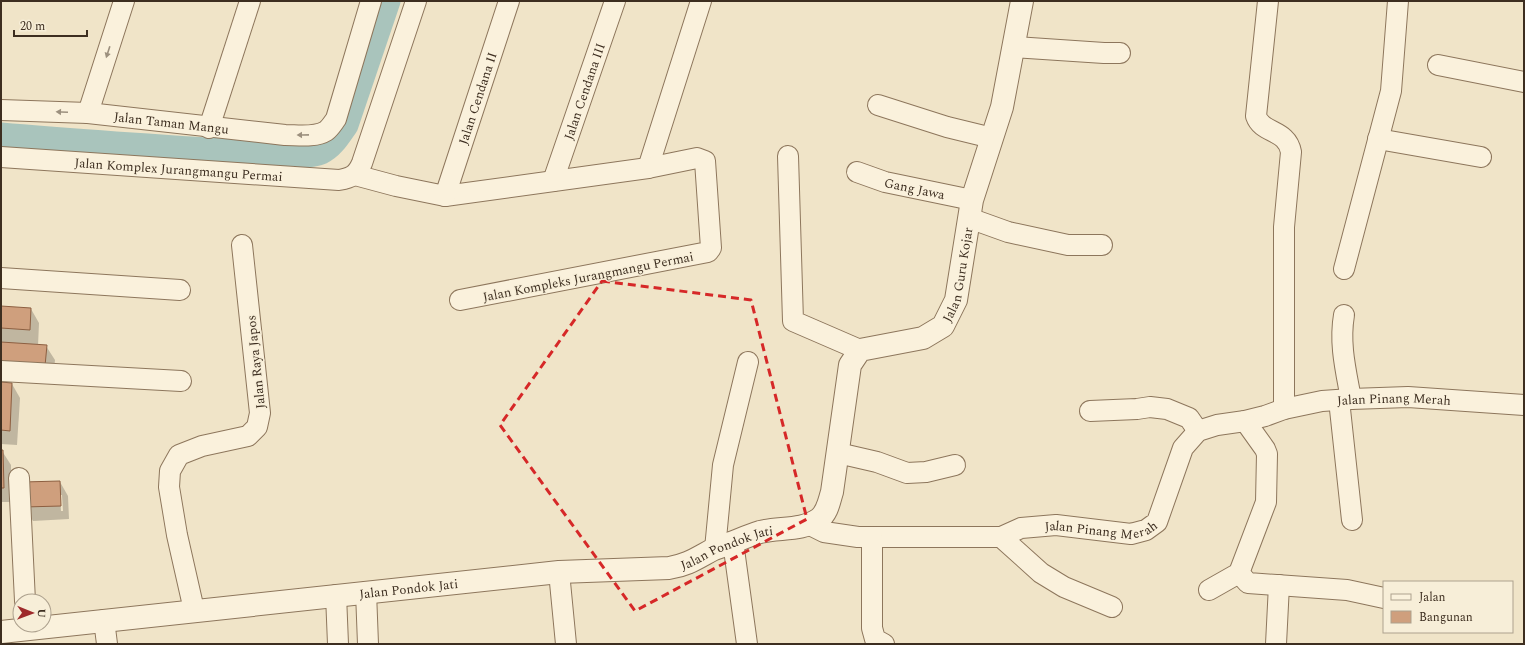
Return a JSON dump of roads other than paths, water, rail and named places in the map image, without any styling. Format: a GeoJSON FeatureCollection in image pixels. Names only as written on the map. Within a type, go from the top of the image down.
{"type":"FeatureCollection","features":[{"type":"Feature","properties":{"kind":"street"},"geometry":{"type":"LineString","coordinates":[[88,113],[124,1]]}},
{"type":"Feature","properties":{"kind":"street"},"geometry":{"type":"LineString","coordinates":[[209,128],[250,1]]}},
{"type":"Feature","properties":{"kind":"street","name":"Jalan Taman Mangu"},"geometry":{"type":"LineString","coordinates":[[1,110],[88,113],[209,128],[285,135],[322,133],[336,119],[371,1]]}},
{"type":"Feature","properties":{"kind":"street"},"geometry":{"type":"LineString","coordinates":[[355,175],[362,163],[416,1]]}},
{"type":"Feature","properties":{"kind":"street","name":"Jalan Cendana II"},"geometry":{"type":"LineString","coordinates":[[445,196],[509,1]]}},
{"type":"Feature","properties":{"kind":"street","name":"Jalan Cendana III"},"geometry":{"type":"LineString","coordinates":[[553,181],[615,1]]}},
{"type":"Feature","properties":{"kind":"street"},"geometry":{"type":"LineString","coordinates":[[648,168],[701,1]]}},
{"type":"Feature","properties":{"kind":"street","name":"Jalan Guru Kojar"},"geometry":{"type":"LineString","coordinates":[[860,350],[922,338],[943,326],[956,300],[971,209],[1002,107],[1022,1]]}},
{"type":"Feature","properties":{"kind":"street"},"geometry":{"type":"LineString","coordinates":[[1268,1],[1256,116],[1262,124],[1287,141],[1291,152],[1284,227],[1284,409]]}},
{"type":"Feature","properties":{"kind":"street"},"geometry":{"type":"LineString","coordinates":[[1344,269],[1391,91],[1398,1]]}},
{"type":"Feature","properties":{"kind":"street"},"geometry":{"type":"LineString","coordinates":[[1014,47],[1104,54],[1120,52]]}},
{"type":"Feature","properties":{"kind":"street"},"geometry":{"type":"LineString","coordinates":[[1438,64],[1524,82]]}},
{"type":"Feature","properties":{"kind":"street"},"geometry":{"type":"LineString","coordinates":[[878,105],[947,127],[992,138]]}},
{"type":"Feature","properties":{"kind":"street"},"geometry":{"type":"LineString","coordinates":[[1378,139],[1481,156]]}},
{"type":"Feature","properties":{"kind":"street"},"geometry":{"type":"LineString","coordinates":[[788,156],[793,321],[860,350],[850,365],[832,492],[826,511],[819,518],[808,524]]}},
{"type":"Feature","properties":{"kind":"street","name":"Jalan Komplex Jurangmangu Permai"},"geometry":{"type":"LineString","coordinates":[[1,157],[339,180],[355,175],[396,186]]}},
{"type":"Feature","properties":{"kind":"street","name":"Jalan Kompleks Jurangmangu Permai"},"geometry":{"type":"LineString","coordinates":[[396,186],[445,196],[648,168],[698,158],[705,161],[711,248],[708,252],[460,300]]}},
{"type":"Feature","properties":{"kind":"street","name":"Gang Jawa"},"geometry":{"type":"LineString","coordinates":[[857,172],[971,209],[1008,232],[1068,245],[1102,245]]}},
{"type":"Feature","properties":{"kind":"street","name":"Jalan Raya Japos"},"geometry":{"type":"LineString","coordinates":[[194,610],[177,535],[169,487],[170,470],[179,455],[202,446],[248,436],[257,427],[260,413],[242,245]]}},
{"type":"Feature","properties":{"kind":"street"},"geometry":{"type":"LineString","coordinates":[[1,278],[180,290]]}},
{"type":"Feature","properties":{"kind":"street"},"geometry":{"type":"LineString","coordinates":[[1344,315],[1342,350],[1352,520]]}},
{"type":"Feature","properties":{"kind":"street"},"geometry":{"type":"LineString","coordinates":[[747,644],[724,546],[723,465],[748,362]]}},
{"type":"Feature","properties":{"kind":"street"},"geometry":{"type":"LineString","coordinates":[[1,371],[181,381]]}},
{"type":"Feature","properties":{"kind":"street","name":"Jalan Pinang Merah"},"geometry":{"type":"LineString","coordinates":[[808,524],[824,532],[872,538],[1001,537],[1021,528],[1056,525],[1131,534],[1146,530],[1157,522],[1183,448],[1198,431],[1217,424],[1245,421],[1266,416],[1284,409],[1322,401],[1408,397],[1524,405]]}},
{"type":"Feature","properties":{"kind":"street"},"geometry":{"type":"LineString","coordinates":[[1090,411],[1150,407],[1167,409],[1189,418],[1198,431]]}},
{"type":"Feature","properties":{"kind":"street"},"geometry":{"type":"LineString","coordinates":[[1209,590],[1239,573],[1266,502],[1267,454],[1245,421]]}},
{"type":"Feature","properties":{"kind":"street"},"geometry":{"type":"LineString","coordinates":[[838,453],[877,462],[907,473],[926,472],[955,465]]}},
{"type":"Feature","properties":{"kind":"street"},"geometry":{"type":"LineString","coordinates":[[19,478],[25,593]]}},
{"type":"Feature","properties":{"kind":"street","name":"Jalan Pondok Jati"},"geometry":{"type":"LineString","coordinates":[[52,625],[559,572],[669,568],[683,566],[744,537],[762,532],[798,527],[808,524]]}},
{"type":"Feature","properties":{"kind":"street"},"geometry":{"type":"LineString","coordinates":[[1001,537],[1046,576],[1064,588],[1112,607]]}},
{"type":"Feature","properties":{"kind":"street"},"geometry":{"type":"LineString","coordinates":[[872,538],[872,628],[875,639],[884,644]]}},
{"type":"Feature","properties":{"kind":"street"},"geometry":{"type":"LineString","coordinates":[[559,572],[566,644]]}},
{"type":"Feature","properties":{"kind":"street"},"geometry":{"type":"LineString","coordinates":[[1239,573],[1248,583],[1347,590],[1383,598]]}},
{"type":"Feature","properties":{"kind":"street"},"geometry":{"type":"LineString","coordinates":[[1276,644],[1279,585]]}},
{"type":"Feature","properties":{"kind":"street"},"geometry":{"type":"LineString","coordinates":[[366,592],[368,644]]}},
{"type":"Feature","properties":{"kind":"street"},"geometry":{"type":"LineString","coordinates":[[336,595],[338,644]]}},
{"type":"Feature","properties":{"kind":"street"},"geometry":{"type":"LineString","coordinates":[[104,620],[107,644]]}},
{"type":"Feature","properties":{"kind":"street","name":"Jalan Pondok Jati"},"geometry":{"type":"LineString","coordinates":[[1,632],[12,630]]}},
{"type":"Feature","properties":{"kind":"waterway"},"geometry":{"type":"LineString","coordinates":[[1,135],[280,155],[304,155],[321,152],[332,144],[346,125],[388,1]]}}]}
